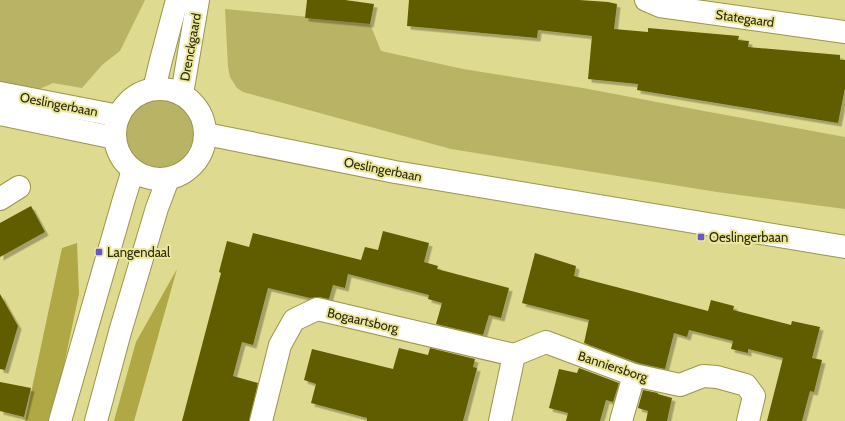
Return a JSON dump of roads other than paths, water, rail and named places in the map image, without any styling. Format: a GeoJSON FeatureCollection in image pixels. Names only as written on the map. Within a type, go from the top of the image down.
{"type":"FeatureCollection","features":[{"type":"Feature","properties":{"kind":"street","name":"Drenckgaard"},"geometry":{"type":"LineString","coordinates":[[154,89],[177,0]]}},
{"type":"Feature","properties":{"kind":"street","name":"Drenckgaard"},"geometry":{"type":"LineString","coordinates":[[182,94],[198,0]]}},
{"type":"Feature","properties":{"kind":"street","name":"Stategaard"},"geometry":{"type":"LineString","coordinates":[[656,2],[845,32]]}},
{"type":"Feature","properties":{"kind":"street"},"geometry":{"type":"LineString","coordinates":[[154,89],[167,89],[182,94],[190,99],[198,108],[205,126],[205,144],[197,161],[180,175],[168,179],[153,178],[142,175],[133,170],[123,159],[117,148],[115,138],[116,124],[125,105],[139,93],[154,89]]}},
{"type":"Feature","properties":{"kind":"street","name":"Oeslingerbaan"},"geometry":{"type":"LineString","coordinates":[[0,93],[119,116]]}},
{"type":"Feature","properties":{"kind":"street","name":"Oeslingerbaan"},"geometry":{"type":"LineString","coordinates":[[0,114],[115,138]]}},
{"type":"Feature","properties":{"kind":"street","name":"Oeslingerbaan"},"geometry":{"type":"LineString","coordinates":[[206,134],[395,172],[845,247]]}},
{"type":"Feature","properties":{"kind":"street"},"geometry":{"type":"LineString","coordinates":[[60,421],[133,170]]}},
{"type":"Feature","properties":{"kind":"street"},"geometry":{"type":"LineString","coordinates":[[96,421],[120,332],[159,202],[168,179]]}},
{"type":"Feature","properties":{"kind":"street"},"geometry":{"type":"LineString","coordinates":[[0,199],[19,187]]}},
{"type":"Feature","properties":{"kind":"street","name":"Bogaartsborg"},"geometry":{"type":"LineString","coordinates":[[261,421],[280,345],[294,320],[317,309],[514,355]]}},
{"type":"Feature","properties":{"kind":"street","name":"Banniersborg"},"geometry":{"type":"LineString","coordinates":[[514,355],[546,342],[634,375],[680,385],[703,376],[717,377],[746,385],[754,396],[748,421]]}},
{"type":"Feature","properties":{"kind":"street"},"geometry":{"type":"LineString","coordinates":[[500,421],[514,355]]}},
{"type":"Feature","properties":{"kind":"street"},"geometry":{"type":"LineString","coordinates":[[622,421],[634,375]]}},
{"type":"Feature","properties":{"kind":"place","name":"Oeslingerbaan"},"geometry":{"type":"Point","coordinates":[701,237]}},
{"type":"Feature","properties":{"kind":"place","name":"Langendaal"},"geometry":{"type":"Point","coordinates":[99,252]}}]}
